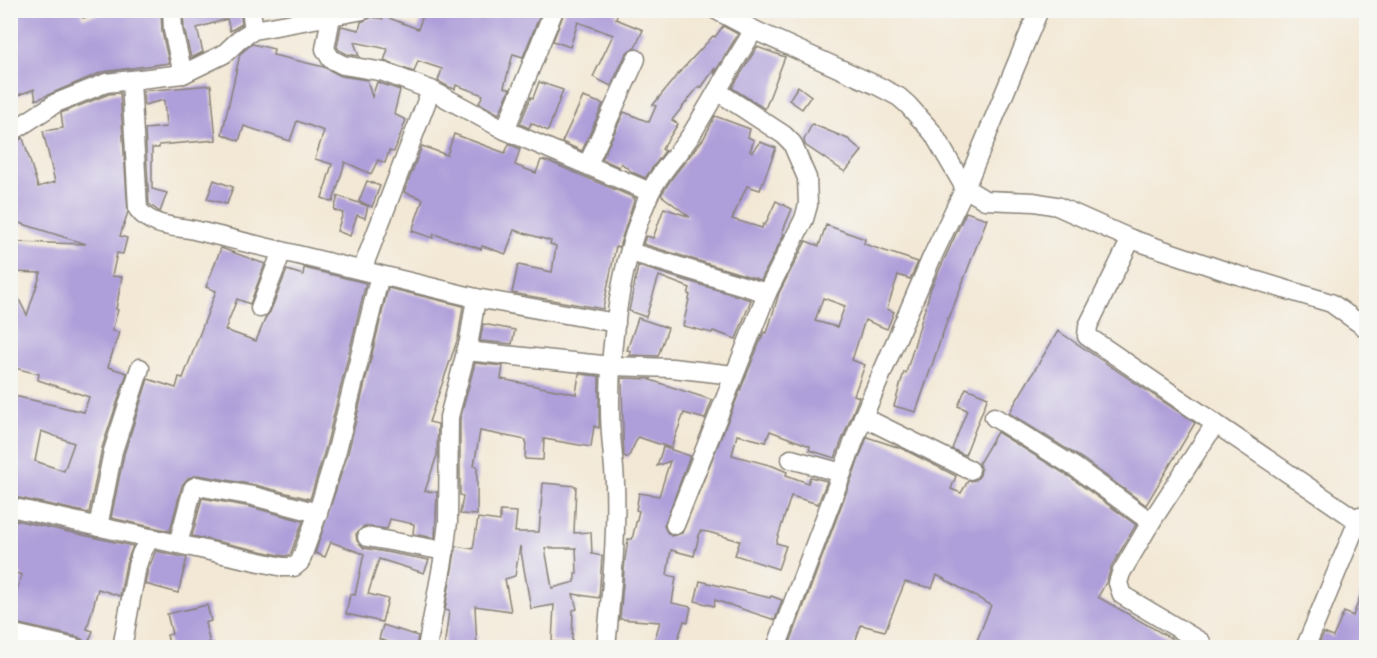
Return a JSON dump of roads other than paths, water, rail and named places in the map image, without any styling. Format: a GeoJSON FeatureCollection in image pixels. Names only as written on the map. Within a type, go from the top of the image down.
{"type":"FeatureCollection","features":[{"type":"Feature","properties":{"kind":"street"},"geometry":{"type":"LineString","coordinates":[[172,10],[173,30],[183,74]]}},
{"type":"Feature","properties":{"kind":"street"},"geometry":{"type":"LineString","coordinates":[[251,10],[254,30]]}},
{"type":"Feature","properties":{"kind":"street"},"geometry":{"type":"LineString","coordinates":[[10,133],[56,103],[106,83],[131,86],[183,74],[224,54],[241,38],[254,30],[364,10]]}},
{"type":"Feature","properties":{"kind":"street"},"geometry":{"type":"LineString","coordinates":[[505,130],[555,10]]}},
{"type":"Feature","properties":{"kind":"street"},"geometry":{"type":"LineString","coordinates":[[716,10],[899,97],[933,133],[965,188],[990,201],[1034,202],[1057,206],[1131,239],[1232,273],[1323,300],[1342,309],[1366,328]]}},
{"type":"Feature","properties":{"kind":"street"},"geometry":{"type":"LineString","coordinates":[[776,648],[863,417],[932,257],[965,188],[1039,10]]}},
{"type":"Feature","properties":{"kind":"street"},"geometry":{"type":"LineString","coordinates":[[331,16],[325,49],[331,59],[343,65],[384,72],[431,90],[505,130],[650,192]]}},
{"type":"Feature","properties":{"kind":"street"},"geometry":{"type":"LineString","coordinates":[[606,648],[615,484],[609,410],[618,299],[630,252],[650,192],[690,137],[754,30]]}},
{"type":"Feature","properties":{"kind":"street"},"geometry":{"type":"LineString","coordinates":[[588,165],[636,59]]}},
{"type":"Feature","properties":{"kind":"street"},"geometry":{"type":"LineString","coordinates":[[131,86],[138,209],[145,219],[158,224],[282,251],[476,298],[616,322]]}},
{"type":"Feature","properties":{"kind":"street"},"geometry":{"type":"LineString","coordinates":[[362,270],[431,90]]}},
{"type":"Feature","properties":{"kind":"street"},"geometry":{"type":"LineString","coordinates":[[675,525],[766,293],[804,219],[808,205],[807,178],[792,143],[784,135],[717,91]]}},
{"type":"Feature","properties":{"kind":"street"},"geometry":{"type":"LineString","coordinates":[[1131,239],[1088,326],[1087,335],[1215,424],[1363,515],[1305,648]]}},
{"type":"Feature","properties":{"kind":"street"},"geometry":{"type":"LineString","coordinates":[[260,308],[282,251]]}},
{"type":"Feature","properties":{"kind":"street"},"geometry":{"type":"LineString","coordinates":[[630,252],[766,293]]}},
{"type":"Feature","properties":{"kind":"street"},"geometry":{"type":"LineString","coordinates":[[10,507],[283,567],[294,567],[300,562],[318,513],[356,375],[380,275]]}},
{"type":"Feature","properties":{"kind":"street"},"geometry":{"type":"LineString","coordinates":[[427,648],[448,522],[449,417],[466,351],[476,298]]}},
{"type":"Feature","properties":{"kind":"street"},"geometry":{"type":"LineString","coordinates":[[466,351],[612,366],[672,368],[734,375]]}},
{"type":"Feature","properties":{"kind":"street"},"geometry":{"type":"LineString","coordinates":[[98,526],[113,451],[140,368]]}},
{"type":"Feature","properties":{"kind":"street"},"geometry":{"type":"LineString","coordinates":[[863,417],[970,470]]}},
{"type":"Feature","properties":{"kind":"street"},"geometry":{"type":"LineString","coordinates":[[994,417],[1076,468],[1151,522]]}},
{"type":"Feature","properties":{"kind":"street"},"geometry":{"type":"LineString","coordinates":[[1201,642],[1120,592],[1118,583],[1121,573],[1151,522],[1215,424]]}},
{"type":"Feature","properties":{"kind":"street"},"geometry":{"type":"LineString","coordinates":[[791,459],[842,473]]}},
{"type":"Feature","properties":{"kind":"street"},"geometry":{"type":"LineString","coordinates":[[178,544],[193,488],[197,486],[253,496],[318,513]]}},
{"type":"Feature","properties":{"kind":"street"},"geometry":{"type":"LineString","coordinates":[[367,537],[444,551]]}},
{"type":"Feature","properties":{"kind":"street"},"geometry":{"type":"LineString","coordinates":[[122,648],[137,566],[150,538]]}},
{"type":"Feature","properties":{"kind":"street"},"geometry":{"type":"LineString","coordinates":[[10,633],[75,648]]}}]}
